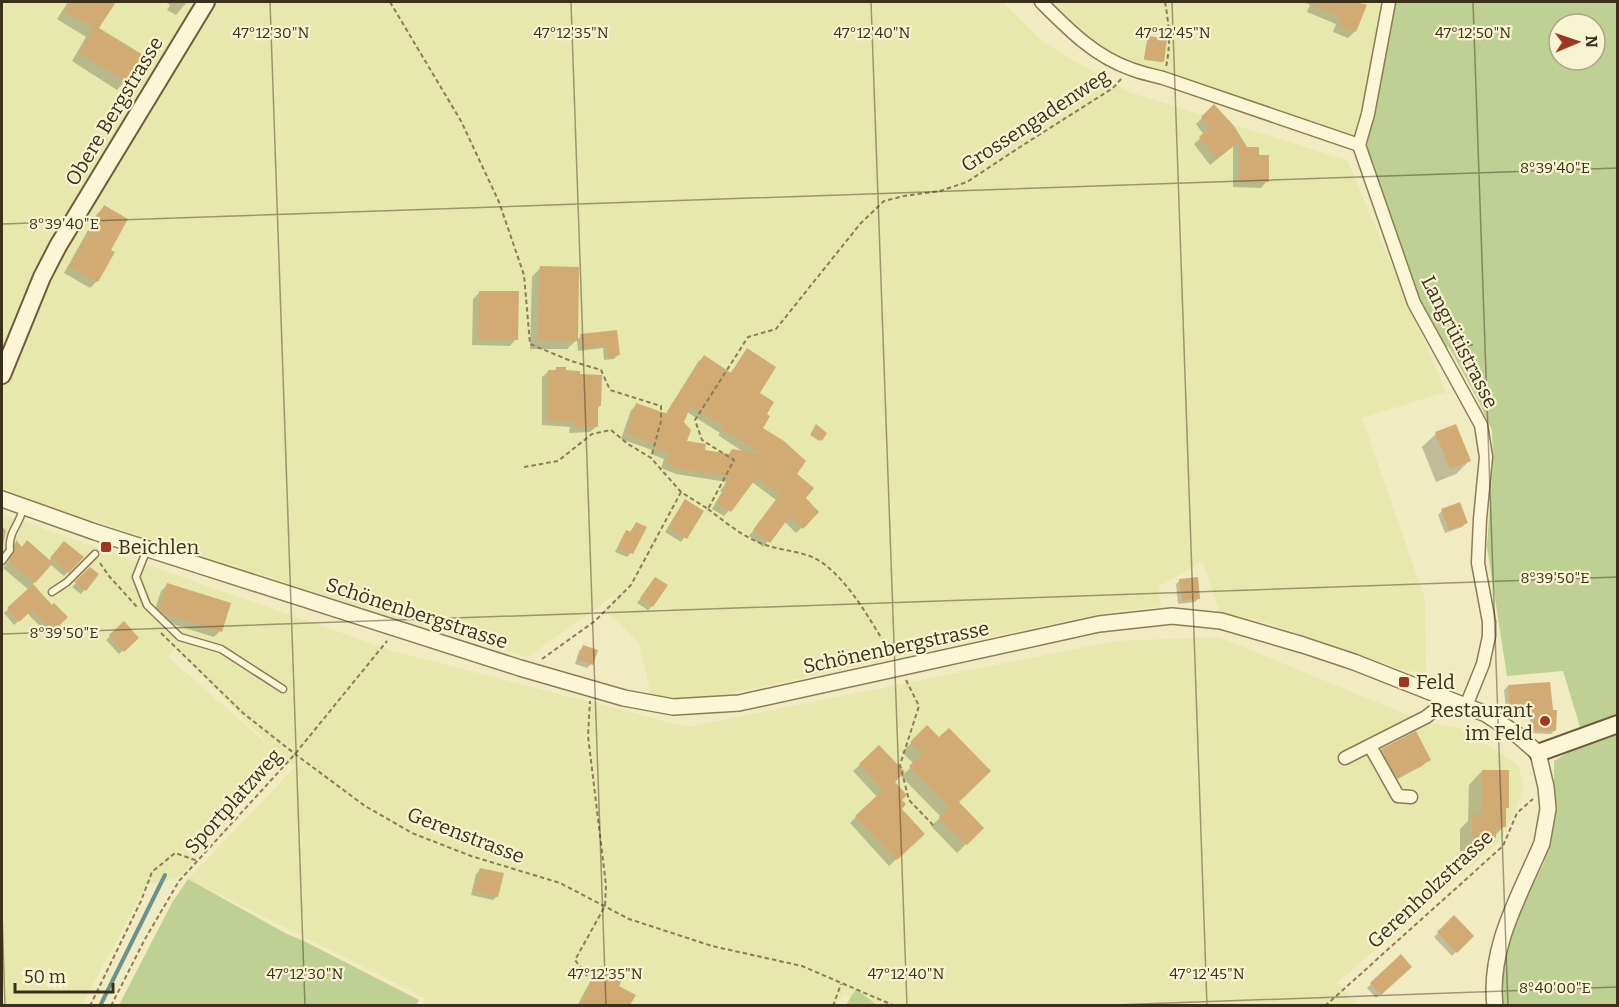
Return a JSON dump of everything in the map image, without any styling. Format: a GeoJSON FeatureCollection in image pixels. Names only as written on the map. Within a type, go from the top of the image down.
{"type":"FeatureCollection","features":[{"type":"Feature","properties":{"kind":"main road","name":"Obere Bergstrasse"},"geometry":{"type":"LineString","coordinates":[[2,375],[42,277],[58,246],[206,2]]}},
{"type":"Feature","properties":{"kind":"main road"},"geometry":{"type":"LineString","coordinates":[[1538,753],[1617,724]]}},
{"type":"Feature","properties":{"kind":"street"},"geometry":{"type":"LineString","coordinates":[[1041,2],[1073,34],[1100,55],[1130,69],[1163,78],[1359,145],[1368,114],[1389,2]]}},
{"type":"Feature","properties":{"kind":"street","name":"Langrütistrasse"},"geometry":{"type":"LineString","coordinates":[[1359,145],[1414,303],[1481,425],[1486,457],[1478,563],[1489,622],[1489,636],[1483,664],[1466,706]]}},
{"type":"Feature","properties":{"kind":"street","name":"Schönenbergstrasse"},"geometry":{"type":"LineString","coordinates":[[2,499],[147,549],[397,630],[643,703],[673,707],[724,705],[1099,624],[1172,616],[1221,621],[1303,645],[1449,699],[1499,722],[1538,753]]}},
{"type":"Feature","properties":{"kind":"street"},"geometry":{"type":"LineString","coordinates":[[1345,759],[1426,717],[1449,699]]}},
{"type":"Feature","properties":{"kind":"street"},"geometry":{"type":"LineString","coordinates":[[1370,746],[1398,796],[1411,797]]}},
{"type":"Feature","properties":{"kind":"street"},"geometry":{"type":"LineString","coordinates":[[1495,1005],[1495,969],[1500,944],[1542,843],[1548,809],[1546,787],[1538,753]]}},
{"type":"Feature","properties":{"kind":"lane"},"geometry":{"type":"LineString","coordinates":[[2,561],[10,550],[9,539],[22,517],[24,507]]}},
{"type":"Feature","properties":{"kind":"lane"},"geometry":{"type":"LineString","coordinates":[[147,549],[136,577],[147,605],[180,637],[221,649],[283,689]]}},
{"type":"Feature","properties":{"kind":"lane"},"geometry":{"type":"LineString","coordinates":[[52,592],[67,582],[95,554]]}},
{"type":"Feature","properties":{"kind":"path"},"geometry":{"type":"LineString","coordinates":[[390,2],[461,121],[499,202],[524,275],[530,344],[571,361],[601,370],[610,390],[661,406],[661,421],[651,458]]}},
{"type":"Feature","properties":{"kind":"path"},"geometry":{"type":"LineString","coordinates":[[1163,78],[1169,55],[1170,31],[1165,2]]}},
{"type":"Feature","properties":{"kind":"path","name":"Grossengadenweg"},"geometry":{"type":"LineString","coordinates":[[708,509],[734,460],[702,440],[695,420],[748,337],[776,329],[860,224],[884,201],[940,191],[967,182],[1113,88],[1130,69]]}},
{"type":"Feature","properties":{"kind":"path"},"geometry":{"type":"LineString","coordinates":[[1443,353],[1474,344]]}},
{"type":"Feature","properties":{"kind":"path"},"geometry":{"type":"LineString","coordinates":[[524,467],[558,461],[592,434],[611,430],[651,458],[681,492],[742,534],[763,545],[793,550],[823,562],[847,585],[900,667],[919,706],[900,765],[909,800],[935,827]]}},
{"type":"Feature","properties":{"kind":"path"},"geometry":{"type":"LineString","coordinates":[[520,668],[535,664],[595,621],[625,593],[632,585],[681,492]]}},
{"type":"Feature","properties":{"kind":"path"},"geometry":{"type":"LineString","coordinates":[[95,554],[109,576],[140,610]]}},
{"type":"Feature","properties":{"kind":"path","name":"Gerenstrasse"},"geometry":{"type":"LineString","coordinates":[[156,628],[243,713],[365,806],[412,833],[471,856],[561,883],[629,919],[712,946],[802,966],[895,1005]]}},
{"type":"Feature","properties":{"kind":"path","name":"Sportplatzweg"},"geometry":{"type":"LineString","coordinates":[[111,1005],[145,939],[180,881],[295,754],[397,630]]}},
{"type":"Feature","properties":{"kind":"path"},"geometry":{"type":"LineString","coordinates":[[587,976],[575,960],[605,906],[606,885],[588,736],[591,689]]}},
{"type":"Feature","properties":{"kind":"path","name":"Gerenholzstrasse"},"geometry":{"type":"LineString","coordinates":[[1325,1005],[1503,846],[1517,813],[1546,787]]}},
{"type":"Feature","properties":{"kind":"path"},"geometry":{"type":"LineString","coordinates":[[90,1005],[141,901],[152,872],[175,854],[198,861]]}},
{"type":"Feature","properties":{"kind":"path"},"geometry":{"type":"LineString","coordinates":[[832,1005],[841,984]]}},
{"type":"Feature","properties":{"kind":"green space"},"geometry":{"type":"Polygon","coordinates":[[[2,2],[1003,2],[1044,43],[1129,92],[1347,160],[1446,392],[1362,418],[1425,599],[1426,674],[1404,670],[1274,625],[1219,611],[1203,561],[1158,587],[1161,607],[1115,611],[1055,623],[686,703],[652,699],[639,643],[604,609],[622,590],[528,657],[370,610],[30,500],[2,488],[2,2]]]}},
{"type":"Feature","properties":{"kind":"green space"},"geometry":{"type":"Polygon","coordinates":[[[1041,2],[1389,2],[1359,145],[1100,55],[1041,2]]]}},
{"type":"Feature","properties":{"kind":"green space"},"geometry":{"type":"Polygon","coordinates":[[[1389,2],[1617,2],[1617,1005],[1502,1005],[1501,991],[1506,949],[1522,907],[1543,865],[1554,826],[1554,761],[1582,744],[1580,727],[1563,671],[1507,676],[1487,547],[1493,461],[1492,430],[1449,347],[1444,347],[1418,298],[1359,145],[1389,2]]]}},
{"type":"Feature","properties":{"kind":"green space"},"geometry":{"type":"Polygon","coordinates":[[[2,514],[393,651],[688,727],[1115,641],[1219,637],[1425,722],[1461,728],[1518,765],[1524,784],[1518,804],[1500,841],[1337,983],[1358,1005],[868,1006],[844,994],[836,1006],[421,1006],[425,998],[188,879],[296,766],[281,758],[179,878],[147,884],[82,1005],[2,1006],[2,514]],[[176,648],[168,657],[274,750],[176,648]]]}},
{"type":"Feature","properties":{"kind":"green space"},"geometry":{"type":"Polygon","coordinates":[[[188,879],[287,934],[419,1000],[416,1005],[119,1005],[173,901],[188,879]]]}},
{"type":"Feature","properties":{"kind":"green space"},"geometry":{"type":"Polygon","coordinates":[[[856,989],[877,1005],[846,1005],[856,989]]]}},
{"type":"Feature","properties":{"kind":"building"},"geometry":{"type":"Polygon","coordinates":[[[70,2],[116,2],[99,28],[143,55],[127,82],[79,53],[93,28],[64,11],[70,2]]]}},
{"type":"Feature","properties":{"kind":"building"},"geometry":{"type":"Polygon","coordinates":[[[1303,2],[1356,2],[1367,5],[1356,32],[1338,25],[1341,17],[1303,2]]]}},
{"type":"Feature","properties":{"kind":"building"},"geometry":{"type":"Polygon","coordinates":[[[1148,36],[1167,39],[1164,62],[1144,58],[1148,36]]]}},
{"type":"Feature","properties":{"kind":"building"},"geometry":{"type":"Polygon","coordinates":[[[1214,104],[1234,126],[1247,147],[1259,147],[1259,155],[1269,155],[1269,182],[1239,182],[1239,142],[1217,159],[1199,137],[1210,127],[1201,117],[1214,104]]]}},
{"type":"Feature","properties":{"kind":"building"},"geometry":{"type":"Polygon","coordinates":[[[104,205],[128,219],[111,250],[115,252],[98,282],[69,267],[104,205]]]}},
{"type":"Feature","properties":{"kind":"building"},"geometry":{"type":"Polygon","coordinates":[[[540,266],[579,267],[578,341],[538,340],[540,266]]]}},
{"type":"Feature","properties":{"kind":"building"},"geometry":{"type":"Polygon","coordinates":[[[479,291],[519,291],[518,340],[478,339],[479,291]]]}},
{"type":"Feature","properties":{"kind":"building"},"geometry":{"type":"Polygon","coordinates":[[[617,330],[620,355],[608,357],[606,345],[582,348],[580,334],[617,330]]]}},
{"type":"Feature","properties":{"kind":"building"},"geometry":{"type":"Polygon","coordinates":[[[747,348],[776,367],[760,393],[774,402],[763,428],[784,441],[806,461],[797,474],[814,488],[806,498],[819,512],[803,529],[790,516],[770,543],[753,530],[780,494],[757,477],[731,512],[716,503],[726,486],[724,485],[731,477],[682,469],[665,463],[669,453],[655,448],[657,444],[626,433],[636,403],[668,414],[671,405],[704,355],[731,373],[747,348]],[[691,406],[684,422],[691,430],[687,441],[706,444],[705,450],[729,454],[732,449],[762,454],[722,429],[724,427],[691,406]]]}},
{"type":"Feature","properties":{"kind":"building"},"geometry":{"type":"Polygon","coordinates":[[[556,367],[580,371],[580,374],[602,375],[598,427],[575,427],[575,422],[547,420],[548,370],[556,370],[556,367]]]}},
{"type":"Feature","properties":{"kind":"building"},"geometry":{"type":"Polygon","coordinates":[[[816,424],[827,433],[822,441],[811,433],[816,424]]]}},
{"type":"Feature","properties":{"kind":"building"},"geometry":{"type":"Polygon","coordinates":[[[1456,424],[1471,461],[1450,469],[1435,432],[1456,424]]]}},
{"type":"Feature","properties":{"kind":"building"},"geometry":{"type":"Polygon","coordinates":[[[685,499],[704,511],[687,539],[668,527],[685,499]]]}},
{"type":"Feature","properties":{"kind":"building"},"geometry":{"type":"Polygon","coordinates":[[[1460,502],[1468,523],[1449,530],[1441,509],[1460,502]]]}},
{"type":"Feature","properties":{"kind":"building"},"geometry":{"type":"Polygon","coordinates":[[[636,522],[647,527],[633,554],[618,547],[626,530],[631,532],[636,522]]]}},
{"type":"Feature","properties":{"kind":"building"},"geometry":{"type":"Polygon","coordinates":[[[16,540],[22,547],[27,540],[53,563],[35,583],[9,561],[15,552],[16,540]]]}},
{"type":"Feature","properties":{"kind":"building"},"geometry":{"type":"Polygon","coordinates":[[[64,541],[84,557],[69,573],[50,558],[64,541]]]}},
{"type":"Feature","properties":{"kind":"building"},"geometry":{"type":"Polygon","coordinates":[[[90,567],[99,574],[86,591],[74,582],[90,567]]]}},
{"type":"Feature","properties":{"kind":"building"},"geometry":{"type":"Polygon","coordinates":[[[655,577],[668,585],[653,607],[640,598],[655,577]]]}},
{"type":"Feature","properties":{"kind":"building"},"geometry":{"type":"Polygon","coordinates":[[[1198,577],[1200,599],[1182,601],[1179,579],[1198,577]]]}},
{"type":"Feature","properties":{"kind":"building"},"geometry":{"type":"Polygon","coordinates":[[[167,583],[231,603],[222,632],[163,613],[159,609],[167,583]]]}},
{"type":"Feature","properties":{"kind":"building"},"geometry":{"type":"Polygon","coordinates":[[[33,584],[52,605],[54,603],[68,617],[53,632],[32,610],[19,622],[7,608],[33,584]]]}},
{"type":"Feature","properties":{"kind":"building"},"geometry":{"type":"Polygon","coordinates":[[[124,621],[139,638],[124,652],[109,635],[124,621]]]}},
{"type":"Feature","properties":{"kind":"building"},"geometry":{"type":"Polygon","coordinates":[[[583,645],[598,650],[593,665],[578,660],[583,645]]]}},
{"type":"Feature","properties":{"kind":"building"},"geometry":{"type":"Polygon","coordinates":[[[1550,682],[1553,710],[1557,710],[1556,731],[1533,730],[1534,712],[1511,713],[1508,685],[1550,682]]]}},
{"type":"Feature","properties":{"kind":"building"},"geometry":{"type":"Polygon","coordinates":[[[927,725],[939,737],[949,728],[991,771],[959,802],[984,828],[967,845],[939,817],[949,807],[909,766],[922,754],[910,742],[927,725]]]}},
{"type":"Feature","properties":{"kind":"building"},"geometry":{"type":"Polygon","coordinates":[[[1416,731],[1431,760],[1397,778],[1381,749],[1416,731]]]}},
{"type":"Feature","properties":{"kind":"building"},"geometry":{"type":"Polygon","coordinates":[[[879,745],[905,772],[895,782],[907,795],[902,800],[906,804],[902,809],[925,834],[897,860],[855,816],[883,790],[859,764],[879,745]]]}},
{"type":"Feature","properties":{"kind":"building"},"geometry":{"type":"Polygon","coordinates":[[[1482,770],[1509,770],[1509,808],[1506,808],[1506,827],[1496,827],[1496,838],[1472,838],[1472,815],[1481,814],[1482,770]]]}},
{"type":"Feature","properties":{"kind":"building"},"geometry":{"type":"Polygon","coordinates":[[[480,868],[504,873],[498,897],[474,891],[480,868]]]}},
{"type":"Feature","properties":{"kind":"building"},"geometry":{"type":"Polygon","coordinates":[[[1454,915],[1474,936],[1457,953],[1437,932],[1454,915]]]}},
{"type":"Feature","properties":{"kind":"building"},"geometry":{"type":"Polygon","coordinates":[[[1401,954],[1412,967],[1381,995],[1370,983],[1401,954]]]}},
{"type":"Feature","properties":{"kind":"building"},"geometry":{"type":"Polygon","coordinates":[[[600,966],[623,978],[619,986],[636,995],[630,1005],[579,1005],[600,966]]]}},
{"type":"Feature","properties":{"kind":"waterway"},"geometry":{"type":"LineString","coordinates":[[100,1006],[165,875]]}},
{"type":"Feature","properties":{"kind":"place","name":"Beichlen"},"geometry":{"type":"Point","coordinates":[106,547]}},
{"type":"Feature","properties":{"kind":"place","name":"Feld"},"geometry":{"type":"Point","coordinates":[1404,682]}},
{"type":"Feature","properties":{"kind":"place","name":"Restaurant im Feld"},"geometry":{"type":"Point","coordinates":[1545,721]}}]}
